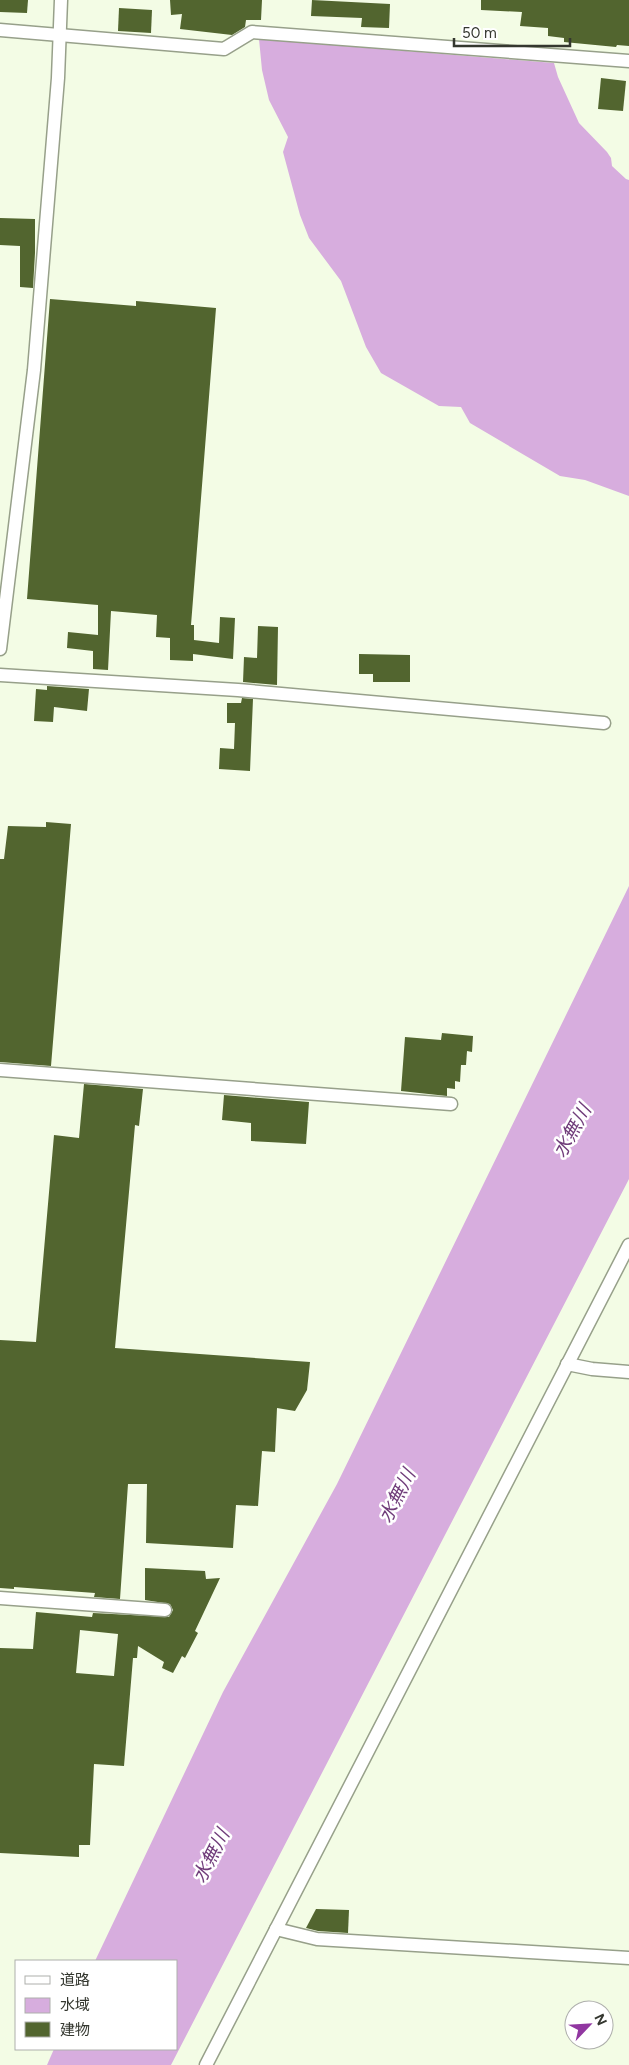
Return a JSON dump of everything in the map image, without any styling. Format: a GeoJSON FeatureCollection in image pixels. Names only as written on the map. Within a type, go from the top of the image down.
{"type":"FeatureCollection","features":[{"type":"Feature","properties":{"kind":"street"},"geometry":{"type":"LineString","coordinates":[[0,649],[34,370],[58,78],[61,0]]}},
{"type":"Feature","properties":{"kind":"street"},"geometry":{"type":"LineString","coordinates":[[0,30],[224,49],[252,32],[629,61]]}},
{"type":"Feature","properties":{"kind":"street"},"geometry":{"type":"LineString","coordinates":[[0,675],[238,690],[604,723]]}},
{"type":"Feature","properties":{"kind":"street"},"geometry":{"type":"LineString","coordinates":[[0,1070],[451,1104]]}},
{"type":"Feature","properties":{"kind":"street"},"geometry":{"type":"LineString","coordinates":[[206,2065],[629,1245]]}},
{"type":"Feature","properties":{"kind":"street"},"geometry":{"type":"LineString","coordinates":[[567,1364],[592,1369],[629,1372]]}},
{"type":"Feature","properties":{"kind":"street"},"geometry":{"type":"LineString","coordinates":[[0,1598],[165,1610]]}},
{"type":"Feature","properties":{"kind":"street"},"geometry":{"type":"LineString","coordinates":[[276,1930],[317,1939],[629,1958]]}},
{"type":"Feature","properties":{"kind":"water"},"geometry":{"type":"Polygon","coordinates":[[[259,39],[554,63],[558,77],[579,123],[607,152],[611,158],[612,166],[629,180],[629,496],[585,480],[560,476],[470,423],[461,407],[439,406],[381,373],[366,347],[341,281],[309,238],[300,215],[283,152],[288,137],[269,100],[262,70],[259,39]]]}},
{"type":"Feature","properties":{"kind":"water","name":"水無川"},"geometry":{"type":"Polygon","coordinates":[[[629,886],[629,1179],[171,2065],[47,2065],[54,2050],[178,2050],[178,1960],[95,1960],[223,1692],[337,1484],[629,886]]]}},
{"type":"Feature","properties":{"kind":"building"},"geometry":{"type":"Polygon","coordinates":[[[0,0],[28,0],[27,13],[0,12],[0,0]]]}},
{"type":"Feature","properties":{"kind":"building"},"geometry":{"type":"Polygon","coordinates":[[[170,0],[262,0],[261,20],[246,20],[245,27],[232,35],[180,29],[182,14],[171,15],[170,0]]]}},
{"type":"Feature","properties":{"kind":"building"},"geometry":{"type":"Polygon","coordinates":[[[312,0],[390,4],[389,28],[361,27],[362,18],[311,16],[312,0]]]}},
{"type":"Feature","properties":{"kind":"building"},"geometry":{"type":"Polygon","coordinates":[[[481,0],[629,0],[629,46],[617,45],[616,47],[564,42],[564,38],[548,36],[548,28],[520,26],[522,12],[481,10],[481,0]]]}},
{"type":"Feature","properties":{"kind":"building"},"geometry":{"type":"Polygon","coordinates":[[[119,8],[152,10],[151,33],[118,31],[119,8]]]}},
{"type":"Feature","properties":{"kind":"building"},"geometry":{"type":"Polygon","coordinates":[[[601,78],[626,81],[623,111],[598,109],[601,78]]]}},
{"type":"Feature","properties":{"kind":"building"},"geometry":{"type":"Polygon","coordinates":[[[0,218],[35,219],[33,288],[20,287],[20,246],[0,245],[0,218]]]}},
{"type":"Feature","properties":{"kind":"building"},"geometry":{"type":"Polygon","coordinates":[[[50,299],[136,306],[136,301],[216,308],[191,625],[194,625],[194,640],[219,643],[220,617],[235,618],[233,659],[193,654],[193,661],[170,660],[170,638],[156,637],[157,615],[111,611],[108,670],[93,669],[93,651],[67,648],[68,632],[98,635],[98,605],[27,599],[50,299]]]}},
{"type":"Feature","properties":{"kind":"building"},"geometry":{"type":"Polygon","coordinates":[[[258,626],[278,627],[277,685],[243,682],[244,657],[257,658],[258,626]]]}},
{"type":"Feature","properties":{"kind":"building"},"geometry":{"type":"Polygon","coordinates":[[[359,654],[410,655],[410,682],[373,682],[373,674],[359,674],[359,654]]]}},
{"type":"Feature","properties":{"kind":"building"},"geometry":{"type":"Polygon","coordinates":[[[47,686],[89,689],[87,711],[54,707],[53,722],[34,721],[36,689],[47,690],[47,686]]]}},
{"type":"Feature","properties":{"kind":"building"},"geometry":{"type":"Polygon","coordinates":[[[242,698],[253,699],[250,771],[219,769],[220,748],[234,749],[235,723],[227,723],[227,703],[241,703],[242,698]]]}},
{"type":"Feature","properties":{"kind":"building"},"geometry":{"type":"Polygon","coordinates":[[[46,822],[71,824],[51,1066],[0,1062],[0,859],[4,859],[8,826],[46,827],[46,822]]]}},
{"type":"Feature","properties":{"kind":"building"},"geometry":{"type":"Polygon","coordinates":[[[442,1033],[473,1036],[472,1052],[467,1051],[466,1065],[461,1065],[460,1082],[455,1081],[455,1089],[447,1088],[447,1096],[401,1091],[405,1037],[441,1040],[442,1033]]]}},
{"type":"Feature","properties":{"kind":"building"},"geometry":{"type":"Polygon","coordinates":[[[84,1084],[143,1089],[139,1126],[135,1125],[115,1348],[310,1362],[307,1390],[295,1411],[277,1408],[275,1452],[262,1451],[258,1506],[236,1505],[233,1548],[146,1543],[147,1484],[128,1484],[120,1599],[94,1597],[95,1593],[14,1587],[14,1589],[0,1588],[0,1340],[36,1342],[54,1135],[79,1138],[84,1084]]]}},
{"type":"Feature","properties":{"kind":"building"},"geometry":{"type":"Polygon","coordinates":[[[224,1095],[309,1102],[306,1144],[251,1141],[251,1123],[222,1120],[224,1095]]]}},
{"type":"Feature","properties":{"kind":"building"},"geometry":{"type":"Polygon","coordinates":[[[145,1568],[205,1571],[206,1579],[220,1578],[195,1631],[198,1633],[185,1658],[182,1656],[173,1673],[162,1668],[164,1662],[138,1646],[137,1658],[133,1658],[124,1766],[94,1764],[90,1845],[79,1845],[79,1857],[0,1853],[0,1648],[33,1649],[36,1612],[92,1617],[93,1613],[169,1617],[173,1610],[170,1604],[145,1600],[145,1568]],[[80,1630],[76,1673],[114,1676],[118,1634],[80,1630]]]}},
{"type":"Feature","properties":{"kind":"building"},"geometry":{"type":"Polygon","coordinates":[[[316,1909],[349,1910],[348,1933],[318,1931],[306,1928],[316,1909]]]}}]}
